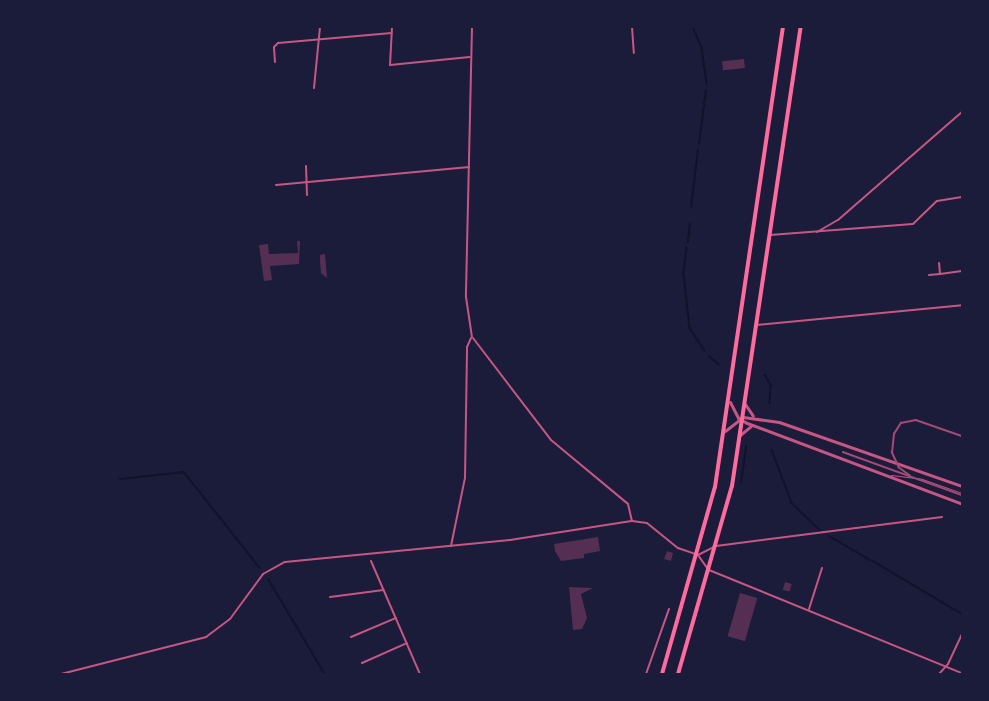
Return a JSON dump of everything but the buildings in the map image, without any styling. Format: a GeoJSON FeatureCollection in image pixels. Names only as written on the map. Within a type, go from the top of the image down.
{"type":"FeatureCollection","features":[{"type":"Feature","properties":{"kind":"main road"},"geometry":{"type":"LineString","coordinates":[[662,674],[698,555],[725,431],[783,27]]}},
{"type":"Feature","properties":{"kind":"main road"},"geometry":{"type":"LineString","coordinates":[[678,674],[717,544],[740,436],[801,27]]}},
{"type":"Feature","properties":{"kind":"street"},"geometry":{"type":"LineString","coordinates":[[314,88],[320,27]]}},
{"type":"Feature","properties":{"kind":"street"},"geometry":{"type":"LineString","coordinates":[[392,27],[390,65],[470,57]]}},
{"type":"Feature","properties":{"kind":"street"},"geometry":{"type":"LineString","coordinates":[[452,546],[465,478],[467,347],[472,338],[466,297],[472,27]]}},
{"type":"Feature","properties":{"kind":"street"},"geometry":{"type":"LineString","coordinates":[[632,27],[634,53]]}},
{"type":"Feature","properties":{"kind":"street"},"geometry":{"type":"LineString","coordinates":[[275,62],[275,44],[392,33]]}},
{"type":"Feature","properties":{"kind":"street"},"geometry":{"type":"LineString","coordinates":[[816,233],[837,220],[962,111]]}},
{"type":"Feature","properties":{"kind":"street"},"geometry":{"type":"LineString","coordinates":[[306,166],[308,195]]}},
{"type":"Feature","properties":{"kind":"street"},"geometry":{"type":"LineString","coordinates":[[276,185],[469,167]]}},
{"type":"Feature","properties":{"kind":"street"},"geometry":{"type":"LineString","coordinates":[[770,235],[914,224],[937,201],[962,197]]}},
{"type":"Feature","properties":{"kind":"street"},"geometry":{"type":"LineString","coordinates":[[939,263],[940,274]]}},
{"type":"Feature","properties":{"kind":"street"},"geometry":{"type":"LineString","coordinates":[[929,275],[962,271]]}},
{"type":"Feature","properties":{"kind":"street"},"geometry":{"type":"LineString","coordinates":[[756,325],[962,305]]}},
{"type":"Feature","properties":{"kind":"street"},"geometry":{"type":"LineString","coordinates":[[472,338],[481,343],[550,440],[628,504],[632,521]]}},
{"type":"Feature","properties":{"kind":"street"},"geometry":{"type":"LineString","coordinates":[[730,402],[741,419],[756,427],[962,504]]}},
{"type":"Feature","properties":{"kind":"street"},"geometry":{"type":"LineString","coordinates":[[745,403],[747,411],[757,417],[786,424],[962,486]]}},
{"type":"Feature","properties":{"kind":"street"},"geometry":{"type":"LineString","coordinates":[[725,431],[741,419],[757,417]]}},
{"type":"Feature","properties":{"kind":"street"},"geometry":{"type":"LineString","coordinates":[[740,436],[746,428],[756,427]]}},
{"type":"Feature","properties":{"kind":"street"},"geometry":{"type":"LineString","coordinates":[[61,674],[206,638],[224,626],[263,574],[277,564],[452,546],[632,521],[647,523],[678,548],[698,555],[706,554],[717,544],[942,517]]}},
{"type":"Feature","properties":{"kind":"street"},"geometry":{"type":"LineString","coordinates":[[698,555],[709,572],[809,609],[962,674]]}},
{"type":"Feature","properties":{"kind":"street"},"geometry":{"type":"LineString","coordinates":[[371,561],[420,674]]}},
{"type":"Feature","properties":{"kind":"street"},"geometry":{"type":"LineString","coordinates":[[809,609],[822,568]]}},
{"type":"Feature","properties":{"kind":"street"},"geometry":{"type":"LineString","coordinates":[[330,597],[384,590]]}},
{"type":"Feature","properties":{"kind":"street"},"geometry":{"type":"LineString","coordinates":[[646,674],[669,609]]}},
{"type":"Feature","properties":{"kind":"street"},"geometry":{"type":"LineString","coordinates":[[351,637],[396,618]]}},
{"type":"Feature","properties":{"kind":"street"},"geometry":{"type":"LineString","coordinates":[[939,674],[947,666],[962,634]]}},
{"type":"Feature","properties":{"kind":"street"},"geometry":{"type":"LineString","coordinates":[[362,663],[407,643]]}},
{"type":"Feature","properties":{"kind":"lane"},"geometry":{"type":"LineString","coordinates":[[884,476],[922,479],[962,493]]}},
{"type":"Feature","properties":{"kind":"waterway"},"geometry":{"type":"LineString","coordinates":[[693,27],[702,48],[707,84]]}},
{"type":"Feature","properties":{"kind":"waterway"},"geometry":{"type":"LineString","coordinates":[[699,144],[706,90]]}},
{"type":"Feature","properties":{"kind":"waterway"},"geometry":{"type":"LineString","coordinates":[[691,207],[698,150]]}},
{"type":"Feature","properties":{"kind":"waterway"},"geometry":{"type":"LineString","coordinates":[[688,242],[690,224]]}},
{"type":"Feature","properties":{"kind":"waterway"},"geometry":{"type":"LineString","coordinates":[[687,248],[684,274],[690,328],[705,351]]}},
{"type":"Feature","properties":{"kind":"waterway"},"geometry":{"type":"LineString","coordinates":[[709,356],[719,364]]}},
{"type":"Feature","properties":{"kind":"waterway"},"geometry":{"type":"LineString","coordinates":[[765,375],[771,385],[770,403]]}},
{"type":"Feature","properties":{"kind":"waterway"},"geometry":{"type":"LineString","coordinates":[[741,483],[746,446]]}},
{"type":"Feature","properties":{"kind":"waterway"},"geometry":{"type":"LineString","coordinates":[[772,450],[792,503],[820,530]]}},
{"type":"Feature","properties":{"kind":"waterway"},"geometry":{"type":"LineString","coordinates":[[120,479],[184,472],[260,568]]}},
{"type":"Feature","properties":{"kind":"waterway"},"geometry":{"type":"LineString","coordinates":[[829,536],[870,560]]}},
{"type":"Feature","properties":{"kind":"waterway"},"geometry":{"type":"LineString","coordinates":[[873,561],[962,614]]}},
{"type":"Feature","properties":{"kind":"waterway"},"geometry":{"type":"LineString","coordinates":[[269,580],[325,674]]}},
{"type":"Feature","properties":{"kind":"tram line"},"geometry":{"type":"LineString","coordinates":[[910,476],[899,468],[892,453],[894,434],[901,423],[916,420],[962,436]]}},
{"type":"Feature","properties":{"kind":"tram line"},"geometry":{"type":"LineString","coordinates":[[843,452],[962,495]]}}]}
